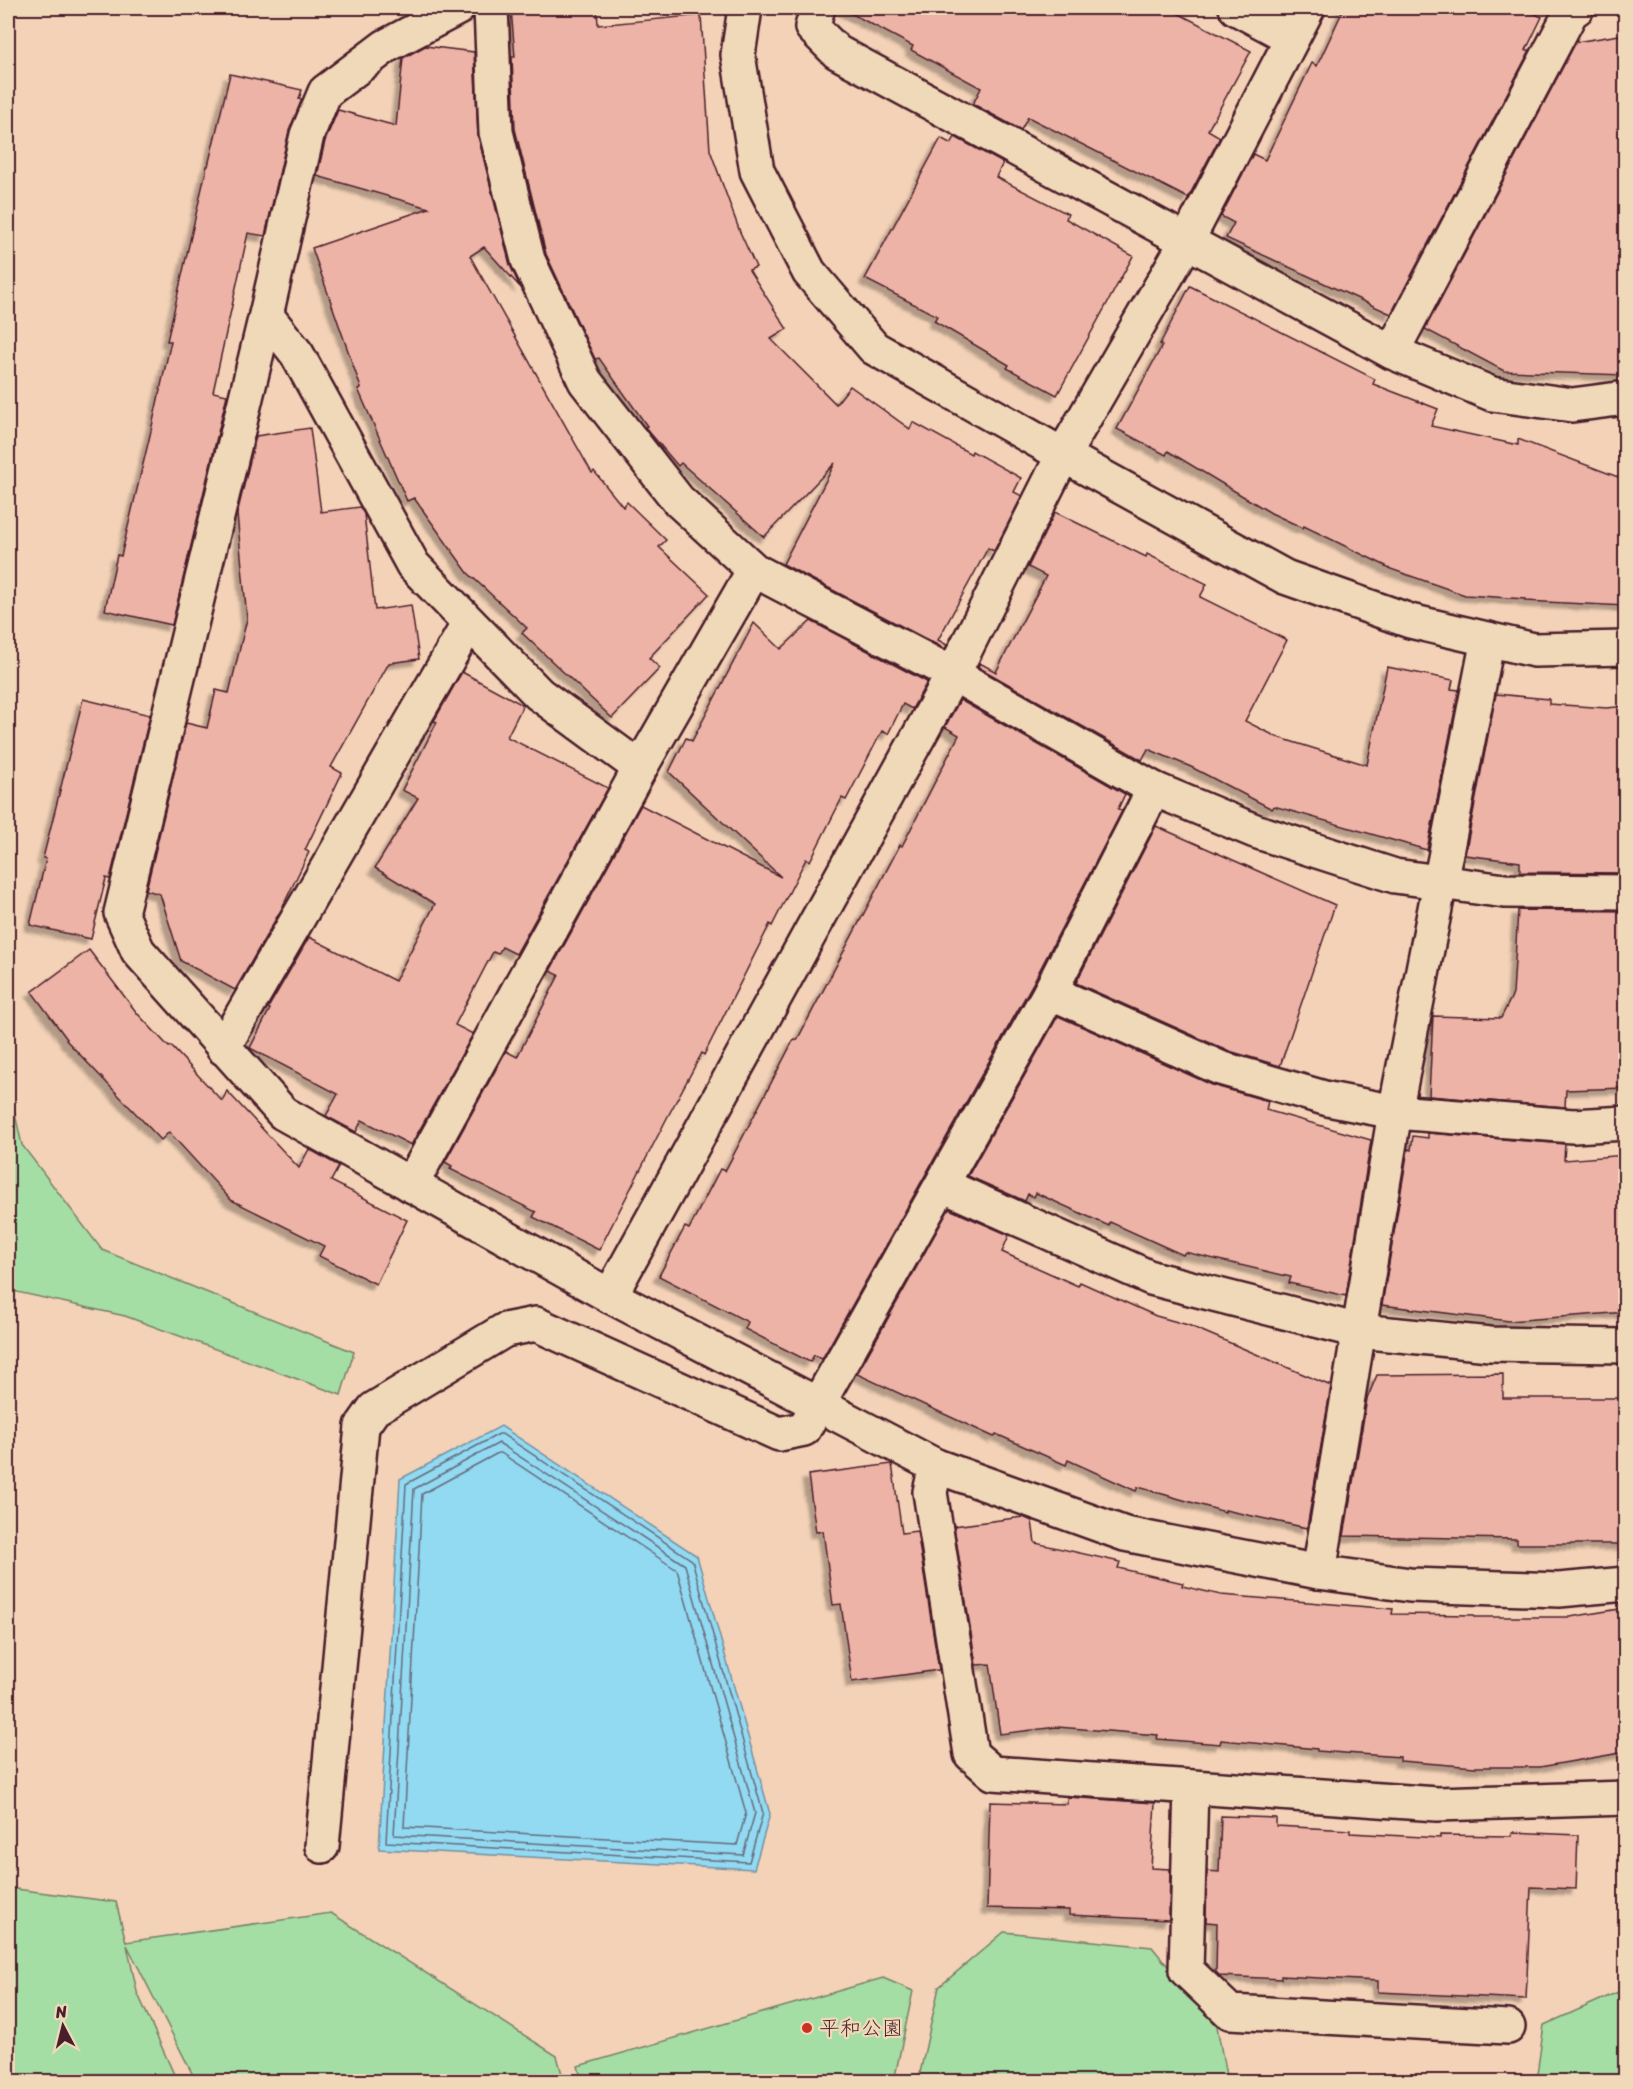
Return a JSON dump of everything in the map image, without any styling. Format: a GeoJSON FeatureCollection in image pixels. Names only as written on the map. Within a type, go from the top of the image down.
{"type":"FeatureCollection","features":[{"type":"Feature","properties":{"kind":"street"},"geometry":{"type":"LineString","coordinates":[[458,8],[386,46],[325,92],[307,135],[266,315],[121,913],[138,951],[283,1113],[610,1296],[936,1466],[1125,1534],[1319,1572],[1410,1585],[1559,1590],[1626,1584]]}},
{"type":"Feature","properties":{"kind":"street"},"geometry":{"type":"LineString","coordinates":[[491,8],[495,132],[528,260],[585,381],[678,500],[754,570],[952,674],[1154,789],[1255,831],[1395,876],[1505,891],[1626,892]]}},
{"type":"Feature","properties":{"kind":"street"},"geometry":{"type":"LineString","coordinates":[[745,8],[738,55],[757,171],[809,272],[874,348],[1285,577],[1410,621],[1534,650],[1626,648]]}},
{"type":"Feature","properties":{"kind":"street"},"geometry":{"type":"LineString","coordinates":[[818,8],[812,27],[837,52],[1392,352],[1492,393],[1572,405],[1626,398]]}},
{"type":"Feature","properties":{"kind":"street"},"geometry":{"type":"LineString","coordinates":[[1236,8],[1292,38]]}},
{"type":"Feature","properties":{"kind":"street"},"geometry":{"type":"LineString","coordinates":[[610,1296],[952,674],[1063,455],[1187,241],[1308,8]]}},
{"type":"Feature","properties":{"kind":"street"},"geometry":{"type":"LineString","coordinates":[[1392,352],[1571,12],[1577,8]]}},
{"type":"Feature","properties":{"kind":"street"},"geometry":{"type":"LineString","coordinates":[[266,315],[297,354],[413,564],[539,694],[640,768]]}},
{"type":"Feature","properties":{"kind":"street"},"geometry":{"type":"LineString","coordinates":[[411,1185],[640,768],[754,570]]}},
{"type":"Feature","properties":{"kind":"street"},"geometry":{"type":"LineString","coordinates":[[223,1048],[469,623]]}},
{"type":"Feature","properties":{"kind":"street"},"geometry":{"type":"LineString","coordinates":[[1319,1572],[1395,1112],[1488,639]]}},
{"type":"Feature","properties":{"kind":"street"},"geometry":{"type":"LineString","coordinates":[[322,1846],[362,1426],[374,1409],[505,1330],[536,1324],[779,1434],[804,1428],[1050,992],[1154,789]]}},
{"type":"Feature","properties":{"kind":"street"},"geometry":{"type":"LineString","coordinates":[[1050,992],[1220,1068],[1328,1100],[1395,1112],[1573,1125],[1626,1123]]}},
{"type":"Feature","properties":{"kind":"street"},"geometry":{"type":"LineString","coordinates":[[942,1185],[1151,1278],[1359,1331],[1490,1344],[1626,1346]]}},
{"type":"Feature","properties":{"kind":"street"},"geometry":{"type":"LineString","coordinates":[[936,1466],[930,1492],[970,1754],[993,1773],[1437,1804],[1626,1798]]}},
{"type":"Feature","properties":{"kind":"street"},"geometry":{"type":"LineString","coordinates":[[1191,1787],[1186,1970],[1230,2012],[1508,2027]]}},
{"type":"Feature","properties":{"kind":"green space"},"geometry":{"type":"Polygon","coordinates":[[[8,1083],[22,1145],[102,1250],[354,1352],[341,1395],[125,1316],[8,1290],[8,1083]]]}},
{"type":"Feature","properties":{"kind":"green space"},"geometry":{"type":"Polygon","coordinates":[[[8,1888],[116,1902],[126,1942],[331,1913],[557,2056],[564,2081],[196,2081],[127,1945],[137,1992],[177,2081],[8,2081],[8,1888]]]}},
{"type":"Feature","properties":{"kind":"green space"},"geometry":{"type":"Polygon","coordinates":[[[1004,1932],[1152,1947],[1217,2026],[1227,2081],[918,2082],[939,1987],[1004,1932]]]}},
{"type":"Feature","properties":{"kind":"green space","name":"平和公園"},"geometry":{"type":"Polygon","coordinates":[[[883,1978],[913,1991],[894,2081],[582,2081],[578,2066],[883,1978]]]}},
{"type":"Feature","properties":{"kind":"green space"},"geometry":{"type":"Polygon","coordinates":[[[1625,1989],[1625,2081],[1536,2081],[1544,2025],[1625,1989]]]}},
{"type":"Feature","properties":{"kind":"water"},"geometry":{"type":"Polygon","coordinates":[[[501,1426],[697,1556],[770,1814],[754,1869],[379,1849],[400,1479],[501,1426]]]}},
{"type":"Feature","properties":{"kind":"building"},"geometry":{"type":"Polygon","coordinates":[[[511,8],[597,8],[598,25],[701,15],[710,150],[740,232],[756,267],[749,270],[787,329],[771,339],[836,404],[850,386],[910,429],[913,422],[1021,478],[1014,492],[1022,496],[994,551],[988,548],[938,640],[947,645],[945,649],[783,564],[835,463],[764,537],[681,463],[678,466],[645,427],[647,426],[599,358],[595,359],[546,254],[515,129],[512,57],[515,57],[511,8]]]}},
{"type":"Feature","properties":{"kind":"building"},"geometry":{"type":"Polygon","coordinates":[[[841,8],[1168,8],[1251,51],[1208,130],[1220,137],[1188,198],[1028,117],[1021,130],[973,104],[981,88],[911,50],[913,46],[841,8]]]}},
{"type":"Feature","properties":{"kind":"building"},"geometry":{"type":"Polygon","coordinates":[[[1344,8],[1521,8],[1542,17],[1526,50],[1530,50],[1391,314],[1226,238],[1234,223],[1221,216],[1253,154],[1265,160],[1312,63],[1317,66],[1344,8]]]}},
{"type":"Feature","properties":{"kind":"building"},"geometry":{"type":"Polygon","coordinates":[[[1626,34],[1626,375],[1504,371],[1425,329],[1576,42],[1626,34]]]}},
{"type":"Feature","properties":{"kind":"building"},"geometry":{"type":"Polygon","coordinates":[[[425,46],[474,52],[478,136],[510,265],[520,287],[484,247],[470,256],[592,473],[594,471],[623,507],[627,502],[666,540],[659,547],[709,594],[649,658],[660,668],[612,718],[522,633],[527,628],[468,573],[414,498],[407,501],[358,389],[361,388],[312,248],[429,208],[317,176],[325,141],[338,110],[396,126],[403,58],[425,46]]]}},
{"type":"Feature","properties":{"kind":"building"},"geometry":{"type":"Polygon","coordinates":[[[230,74],[302,90],[299,99],[302,99],[289,131],[265,236],[248,233],[213,392],[227,395],[172,625],[105,610],[117,555],[121,556],[150,435],[171,341],[167,341],[230,74]]]}},
{"type":"Feature","properties":{"kind":"building"},"geometry":{"type":"Polygon","coordinates":[[[955,137],[1003,163],[996,177],[1068,214],[1066,219],[1133,256],[1057,395],[1007,368],[1009,365],[934,321],[937,316],[865,279],[941,138],[951,144],[955,137]]]}},
{"type":"Feature","properties":{"kind":"building"},"geometry":{"type":"Polygon","coordinates":[[[1190,286],[1375,379],[1373,384],[1438,409],[1431,426],[1518,445],[1518,439],[1626,480],[1626,606],[1525,601],[1525,599],[1465,595],[1385,567],[1304,526],[1303,528],[1271,513],[1168,451],[1166,455],[1117,429],[1162,346],[1160,344],[1190,286]]]}},
{"type":"Feature","properties":{"kind":"building"},"geometry":{"type":"Polygon","coordinates":[[[310,428],[321,512],[360,507],[364,514],[375,610],[411,605],[419,659],[389,663],[331,767],[342,773],[305,850],[309,852],[282,908],[235,990],[181,961],[160,894],[146,890],[186,723],[207,728],[216,690],[229,693],[247,619],[237,514],[256,436],[310,428]]]}},
{"type":"Feature","properties":{"kind":"building"},"geometry":{"type":"Polygon","coordinates":[[[1055,512],[1207,584],[1200,597],[1287,640],[1245,721],[1277,737],[1367,765],[1387,667],[1453,680],[1451,689],[1459,690],[1427,850],[1274,806],[1272,809],[1191,767],[1148,749],[1142,760],[978,667],[980,663],[996,672],[1046,576],[1028,567],[1055,512]]]}},
{"type":"Feature","properties":{"kind":"building"},"geometry":{"type":"Polygon","coordinates":[[[811,621],[927,682],[912,709],[903,704],[888,734],[882,731],[846,800],[842,798],[810,861],[806,859],[599,1250],[533,1217],[536,1212],[450,1169],[452,1166],[445,1162],[506,1051],[517,1057],[559,975],[550,971],[641,805],[781,877],[669,772],[686,738],[692,741],[754,623],[781,649],[811,621]]]}},
{"type":"Feature","properties":{"kind":"building"},"geometry":{"type":"Polygon","coordinates":[[[462,672],[523,705],[507,737],[608,788],[516,954],[502,947],[498,954],[493,952],[455,1025],[473,1034],[411,1145],[362,1120],[356,1132],[326,1116],[338,1094],[250,1048],[270,1009],[268,1008],[309,937],[395,981],[435,904],[375,868],[418,798],[402,790],[437,722],[434,721],[462,672]]]}},
{"type":"Feature","properties":{"kind":"building"},"geometry":{"type":"Polygon","coordinates":[[[1496,694],[1549,699],[1549,704],[1607,708],[1626,706],[1626,873],[1520,872],[1520,862],[1465,855],[1496,694]]]}},
{"type":"Feature","properties":{"kind":"building"},"geometry":{"type":"Polygon","coordinates":[[[83,699],[150,715],[110,879],[106,878],[91,939],[30,925],[46,859],[43,858],[83,699]]]}},
{"type":"Feature","properties":{"kind":"building"},"geometry":{"type":"Polygon","coordinates":[[[960,700],[1125,794],[1118,809],[1122,811],[1033,983],[822,1359],[814,1355],[810,1362],[745,1329],[748,1322],[659,1276],[685,1227],[689,1229],[720,1169],[725,1171],[794,1039],[797,1040],[900,845],[902,846],[959,735],[945,727],[960,700]]]}},
{"type":"Feature","properties":{"kind":"building"},"geometry":{"type":"Polygon","coordinates":[[[1156,826],[1335,905],[1280,1066],[1226,1050],[1076,983],[1156,826]]]}},
{"type":"Feature","properties":{"kind":"building"},"geometry":{"type":"Polygon","coordinates":[[[1518,910],[1626,911],[1626,1088],[1566,1090],[1565,1107],[1429,1096],[1433,1016],[1501,1018],[1513,994],[1518,910]]]}},
{"type":"Feature","properties":{"kind":"building"},"geometry":{"type":"Polygon","coordinates":[[[89,950],[137,1013],[169,1047],[171,1046],[222,1101],[227,1091],[299,1168],[309,1149],[339,1166],[331,1181],[407,1220],[376,1284],[319,1256],[324,1246],[231,1200],[169,1132],[161,1140],[66,1040],[32,992],[89,950]]]}},
{"type":"Feature","properties":{"kind":"building"},"geometry":{"type":"Polygon","coordinates":[[[1058,1016],[1212,1085],[1268,1101],[1266,1110],[1371,1140],[1346,1296],[1289,1283],[1291,1277],[1185,1252],[1183,1255],[1110,1222],[1109,1226],[1036,1193],[1034,1197],[1028,1194],[1025,1201],[968,1176],[1058,1016]]]}},
{"type":"Feature","properties":{"kind":"building"},"geometry":{"type":"Polygon","coordinates":[[[1428,1133],[1565,1144],[1564,1160],[1626,1155],[1626,1312],[1509,1321],[1382,1305],[1408,1149],[1411,1150],[1413,1136],[1428,1138],[1428,1133]]]}},
{"type":"Feature","properties":{"kind":"building"},"geometry":{"type":"Polygon","coordinates":[[[949,1209],[1009,1235],[1002,1252],[1078,1286],[1080,1282],[1156,1316],[1188,1325],[1331,1386],[1307,1528],[1225,1510],[1225,1512],[1138,1487],[1136,1491],[1068,1460],[1066,1465],[996,1434],[994,1437],[857,1374],[949,1209]]]}},
{"type":"Feature","properties":{"kind":"building"},"geometry":{"type":"Polygon","coordinates":[[[1503,1374],[1503,1398],[1626,1398],[1626,1544],[1517,1544],[1517,1539],[1344,1536],[1367,1399],[1377,1375],[1503,1374]]]}},
{"type":"Feature","properties":{"kind":"building"},"geometry":{"type":"Polygon","coordinates":[[[892,1464],[902,1533],[917,1531],[939,1670],[852,1682],[841,1604],[833,1605],[823,1531],[816,1532],[808,1475],[892,1464]]]}},
{"type":"Feature","properties":{"kind":"building"},"geometry":{"type":"Polygon","coordinates":[[[1023,1517],[1032,1521],[1035,1543],[1120,1562],[1118,1568],[1183,1583],[1182,1586],[1221,1595],[1393,1609],[1392,1614],[1474,1615],[1474,1617],[1570,1617],[1626,1608],[1626,1752],[1540,1767],[1475,1767],[1400,1761],[1400,1757],[1317,1751],[1317,1749],[1221,1740],[1220,1744],[1157,1739],[1158,1735],[1057,1727],[1000,1734],[990,1664],[976,1665],[954,1526],[1023,1517]]]}},
{"type":"Feature","properties":{"kind":"building"},"geometry":{"type":"Polygon","coordinates":[[[1067,1797],[1155,1803],[1151,1868],[1170,1869],[1169,1920],[1069,1915],[1069,1910],[987,1908],[990,1802],[1067,1804],[1067,1797]]]}},
{"type":"Feature","properties":{"kind":"building"},"geometry":{"type":"Polygon","coordinates":[[[1221,1816],[1276,1818],[1276,1826],[1440,1838],[1440,1835],[1512,1836],[1512,1832],[1578,1835],[1576,1889],[1531,1887],[1526,1999],[1378,1992],[1378,1981],[1281,1976],[1281,1979],[1220,1976],[1216,1972],[1217,1923],[1206,1922],[1207,1871],[1219,1872],[1221,1816]]]}},
{"type":"Feature","properties":{"kind":"place","name":"平和公園"},"geometry":{"type":"Point","coordinates":[807,2028]}}]}
